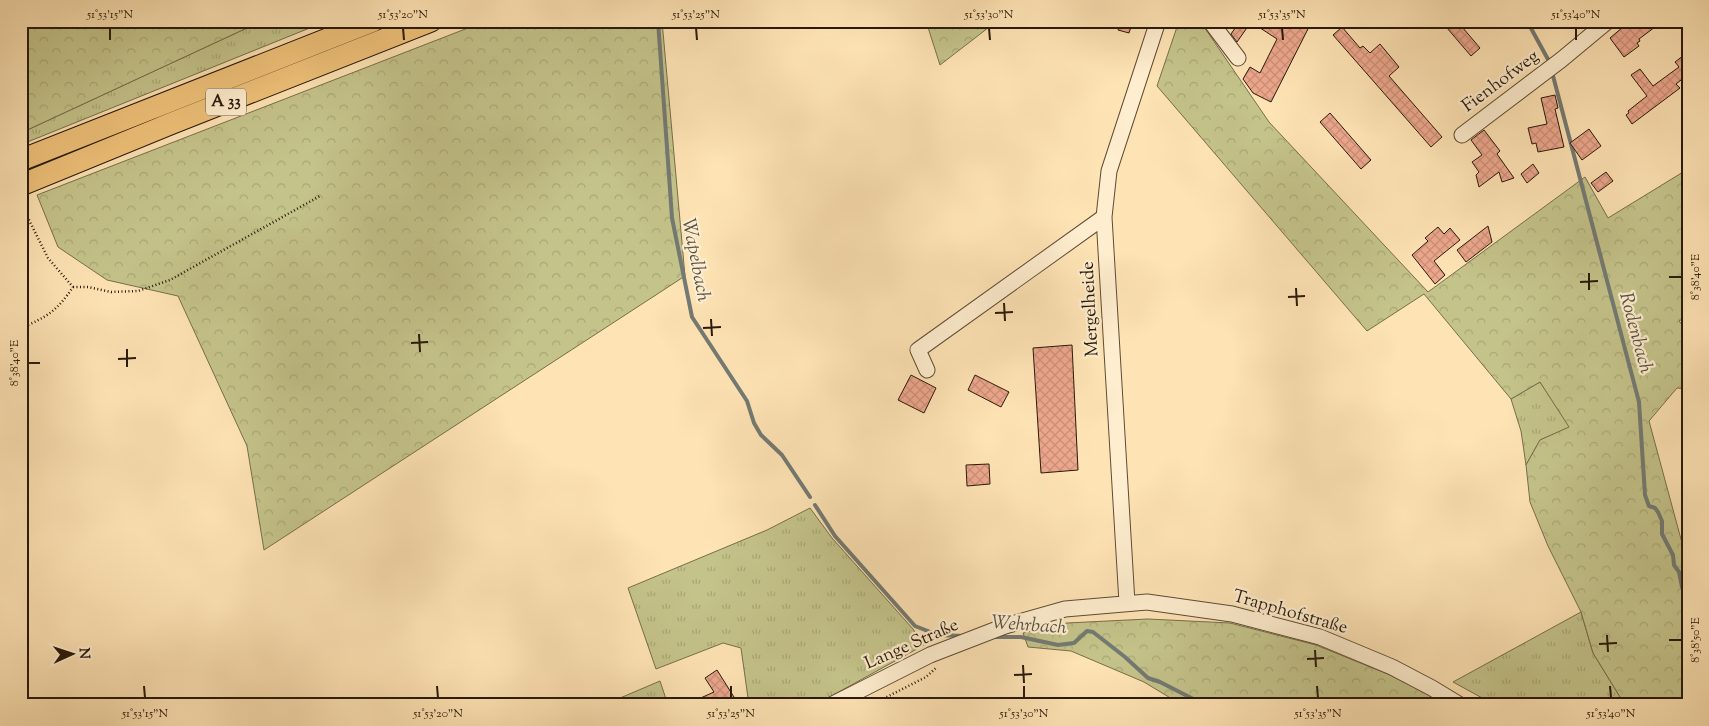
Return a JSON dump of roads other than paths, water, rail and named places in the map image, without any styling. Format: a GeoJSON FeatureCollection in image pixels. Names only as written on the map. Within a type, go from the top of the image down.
{"type":"FeatureCollection","features":[{"type":"Feature","properties":{"kind":"highway","name":"A 33"},"geometry":{"type":"LineString","coordinates":[[21,160],[373,21]]}},
{"type":"Feature","properties":{"kind":"highway","name":"A 33"},"geometry":{"type":"LineString","coordinates":[[21,185],[431,21]]}},
{"type":"Feature","properties":{"kind":"street","name":"Mergelheide"},"geometry":{"type":"LineString","coordinates":[[1127,603],[1104,217],[1109,171],[1158,21]]}},
{"type":"Feature","properties":{"kind":"street"},"geometry":{"type":"LineString","coordinates":[[1210,21],[1238,58]]}},
{"type":"Feature","properties":{"kind":"street","name":"Fienhofweg"},"geometry":{"type":"LineString","coordinates":[[1462,134],[1561,60],[1608,21]]}},
{"type":"Feature","properties":{"kind":"street"},"geometry":{"type":"LineString","coordinates":[[927,370],[918,350],[1104,217]]}},
{"type":"Feature","properties":{"kind":"street","name":"Lange Straße"},"geometry":{"type":"LineString","coordinates":[[831,705],[1006,626],[1065,609],[1127,603],[1158,603]]}},
{"type":"Feature","properties":{"kind":"street","name":"Trapphofstraße"},"geometry":{"type":"LineString","coordinates":[[1158,603],[1232,614],[1320,637],[1392,667],[1460,705]]}},
{"type":"Feature","properties":{"kind":"waterway","name":"Wapelbach"},"geometry":{"type":"LineString","coordinates":[[658,21],[672,218],[692,317],[747,401],[754,423],[761,435],[782,455],[810,497]]}},
{"type":"Feature","properties":{"kind":"waterway","name":"Rodenbach"},"geometry":{"type":"LineString","coordinates":[[1527,21],[1550,63]]}},
{"type":"Feature","properties":{"kind":"waterway","name":"Rodenbach"},"geometry":{"type":"LineString","coordinates":[[1552,72],[1639,402],[1645,495],[1649,506],[1655,508],[1662,521],[1662,534],[1673,555],[1674,565],[1679,572],[1682,587],[1688,597]]}},
{"type":"Feature","properties":{"kind":"waterway","name":"Wapelbach"},"geometry":{"type":"LineString","coordinates":[[815,505],[835,536],[915,626],[938,635],[963,636]]}},
{"type":"Feature","properties":{"kind":"waterway","name":"Wehrbach"},"geometry":{"type":"LineString","coordinates":[[995,637],[1021,637],[1058,645],[1074,643],[1087,631],[1093,632],[1148,678],[1160,682],[1205,705]]}}]}
